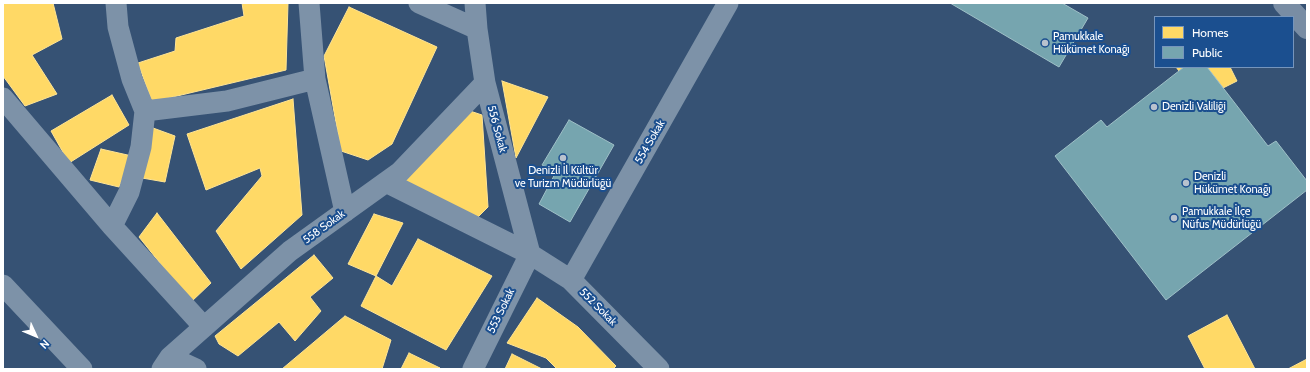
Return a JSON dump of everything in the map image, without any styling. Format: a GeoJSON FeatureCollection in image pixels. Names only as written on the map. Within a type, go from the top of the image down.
{"type":"FeatureCollection","features":[{"type":"Feature","properties":{"kind":"main road"},"geometry":{"type":"LineString","coordinates":[[1284,3],[1307,28]]}},
{"type":"Feature","properties":{"kind":"street"},"geometry":{"type":"LineString","coordinates":[[112,226],[129,192],[141,147],[145,111],[132,79],[118,27],[116,3]]}},
{"type":"Feature","properties":{"kind":"street"},"geometry":{"type":"LineString","coordinates":[[308,3],[315,79],[345,212]]}},
{"type":"Feature","properties":{"kind":"street"},"geometry":{"type":"LineString","coordinates":[[419,3],[477,29]]}},
{"type":"Feature","properties":{"kind":"street","name":"556 Sokak"},"geometry":{"type":"LineString","coordinates":[[475,3],[477,29],[485,83],[530,254]]}},
{"type":"Feature","properties":{"kind":"street","name":"554 Sokak"},"geometry":{"type":"LineString","coordinates":[[571,280],[728,3]]}},
{"type":"Feature","properties":{"kind":"street"},"geometry":{"type":"LineString","coordinates":[[145,111],[227,101],[315,79]]}},
{"type":"Feature","properties":{"kind":"street","name":"558 Sokak"},"geometry":{"type":"LineString","coordinates":[[166,363],[204,327],[290,251],[400,172],[485,83]]}},
{"type":"Feature","properties":{"kind":"street"},"geometry":{"type":"LineString","coordinates":[[3,98],[112,226],[204,327]]}},
{"type":"Feature","properties":{"kind":"street","name":"552 Sokak"},"geometry":{"type":"LineString","coordinates":[[386,182],[530,254],[571,280],[659,369]]}},
{"type":"Feature","properties":{"kind":"street","name":"553 Sokak"},"geometry":{"type":"LineString","coordinates":[[473,369],[530,254]]}},
{"type":"Feature","properties":{"kind":"street"},"geometry":{"type":"LineString","coordinates":[[3,284],[79,368]]}},
{"type":"Feature","properties":{"kind":"street"},"geometry":{"type":"LineString","coordinates":[[166,363],[196,369]]}},
{"type":"Feature","properties":{"kind":"building: Homes"},"geometry":{"type":"Polygon","coordinates":[[[3,3],[53,3],[62,39],[32,55],[57,94],[25,106],[3,76],[3,3]]]}},
{"type":"Feature","properties":{"kind":"building: Homes"},"geometry":{"type":"Polygon","coordinates":[[[242,3],[288,3],[286,70],[152,102],[138,63],[175,51],[176,38],[244,16],[242,3]]]}},
{"type":"Feature","properties":{"kind":"building: Homes"},"geometry":{"type":"Polygon","coordinates":[[[349,7],[437,47],[392,144],[368,160],[341,151],[324,56],[349,7]]]}},
{"type":"Feature","properties":{"kind":"building: Homes"},"geometry":{"type":"Polygon","coordinates":[[[1208,68],[1230,68],[1237,81],[1223,88],[1208,68]]]}},
{"type":"Feature","properties":{"kind":"building: Homes"},"geometry":{"type":"Polygon","coordinates":[[[502,81],[548,97],[516,158],[502,81]]]}},
{"type":"Feature","properties":{"kind":"building: Homes"},"geometry":{"type":"Polygon","coordinates":[[[112,95],[129,125],[69,163],[51,131],[112,95]]]}},
{"type":"Feature","properties":{"kind":"building: Homes"},"geometry":{"type":"Polygon","coordinates":[[[293,99],[302,215],[241,269],[216,231],[262,176],[260,168],[206,190],[187,134],[293,99]]]}},
{"type":"Feature","properties":{"kind":"building: Homes"},"geometry":{"type":"Polygon","coordinates":[[[467,110],[482,115],[488,207],[477,218],[397,182],[467,110]]]}},
{"type":"Feature","properties":{"kind":"building: Homes"},"geometry":{"type":"Polygon","coordinates":[[[153,128],[175,136],[165,182],[142,178],[153,128]]]}},
{"type":"Feature","properties":{"kind":"building: Homes"},"geometry":{"type":"Polygon","coordinates":[[[101,149],[132,156],[119,187],[90,180],[101,149]]]}},
{"type":"Feature","properties":{"kind":"building: Homes"},"geometry":{"type":"Polygon","coordinates":[[[157,213],[211,283],[191,302],[139,237],[157,213]]]}},
{"type":"Feature","properties":{"kind":"building: Homes"},"geometry":{"type":"Polygon","coordinates":[[[374,214],[403,223],[376,276],[348,264],[374,214]]]}},
{"type":"Feature","properties":{"kind":"building: Homes"},"geometry":{"type":"Polygon","coordinates":[[[418,239],[492,276],[446,350],[361,306],[376,276],[392,286],[418,239]]]}},
{"type":"Feature","properties":{"kind":"building: Homes"},"geometry":{"type":"Polygon","coordinates":[[[314,255],[333,278],[310,297],[321,311],[295,341],[279,322],[238,356],[219,344],[215,336],[314,255]]]}},
{"type":"Feature","properties":{"kind":"building: Homes"},"geometry":{"type":"Polygon","coordinates":[[[537,298],[578,327],[616,366],[613,369],[557,369],[546,358],[507,343],[537,298]]]}},
{"type":"Feature","properties":{"kind":"building: Homes"},"geometry":{"type":"Polygon","coordinates":[[[1227,315],[1255,369],[1205,369],[1188,336],[1227,315]]]}},
{"type":"Feature","properties":{"kind":"building: Homes"},"geometry":{"type":"Polygon","coordinates":[[[345,316],[391,340],[382,369],[282,369],[345,316]]]}},
{"type":"Feature","properties":{"kind":"building: Homes"},"geometry":{"type":"Polygon","coordinates":[[[409,353],[440,368],[401,369],[409,353]]]}},
{"type":"Feature","properties":{"kind":"building: Homes"},"geometry":{"type":"Polygon","coordinates":[[[512,354],[542,369],[505,369],[512,354]]]}},
{"type":"Feature","properties":{"kind":"building: Homes"},"geometry":{"type":"Polygon","coordinates":[[[1307,359],[1307,369],[1288,369],[1307,359]]]}},
{"type":"Feature","properties":{"kind":"building: Public","name":"Pamukkale Hükümet Konağı"},"geometry":{"type":"Polygon","coordinates":[[[950,3],[1062,3],[1088,18],[1059,67],[950,3]]]}},
{"type":"Feature","properties":{"kind":"building: Public"},"geometry":{"type":"Polygon","coordinates":[[[1183,68],[1208,68],[1268,146],[1276,141],[1307,181],[1307,190],[1166,300],[1055,156],[1101,120],[1107,127],[1183,68]]]}},
{"type":"Feature","properties":{"kind":"building: Public","name":"Denizli İl Kültür ve Turizm Müdürlüğü"},"geometry":{"type":"Polygon","coordinates":[[[569,120],[614,145],[570,222],[539,204],[556,172],[542,165],[569,120]]]}},
{"type":"Feature","properties":{"kind":"place","name":"Pamukkale Hükümet Konağı"},"geometry":{"type":"Point","coordinates":[1045,43]}},
{"type":"Feature","properties":{"kind":"place","name":"Denizli Valiliği"},"geometry":{"type":"Point","coordinates":[1154,107]}},
{"type":"Feature","properties":{"kind":"place","name":"Denizli İl Kültür ve Turizm Müdürlüğü"},"geometry":{"type":"Point","coordinates":[563,158]}},
{"type":"Feature","properties":{"kind":"place","name":"Denizli Hükümet Konağı"},"geometry":{"type":"Point","coordinates":[1186,183]}},
{"type":"Feature","properties":{"kind":"place","name":"Pamukkale İlçe Nüfus Müdürlüğü"},"geometry":{"type":"Point","coordinates":[1174,218]}}]}
